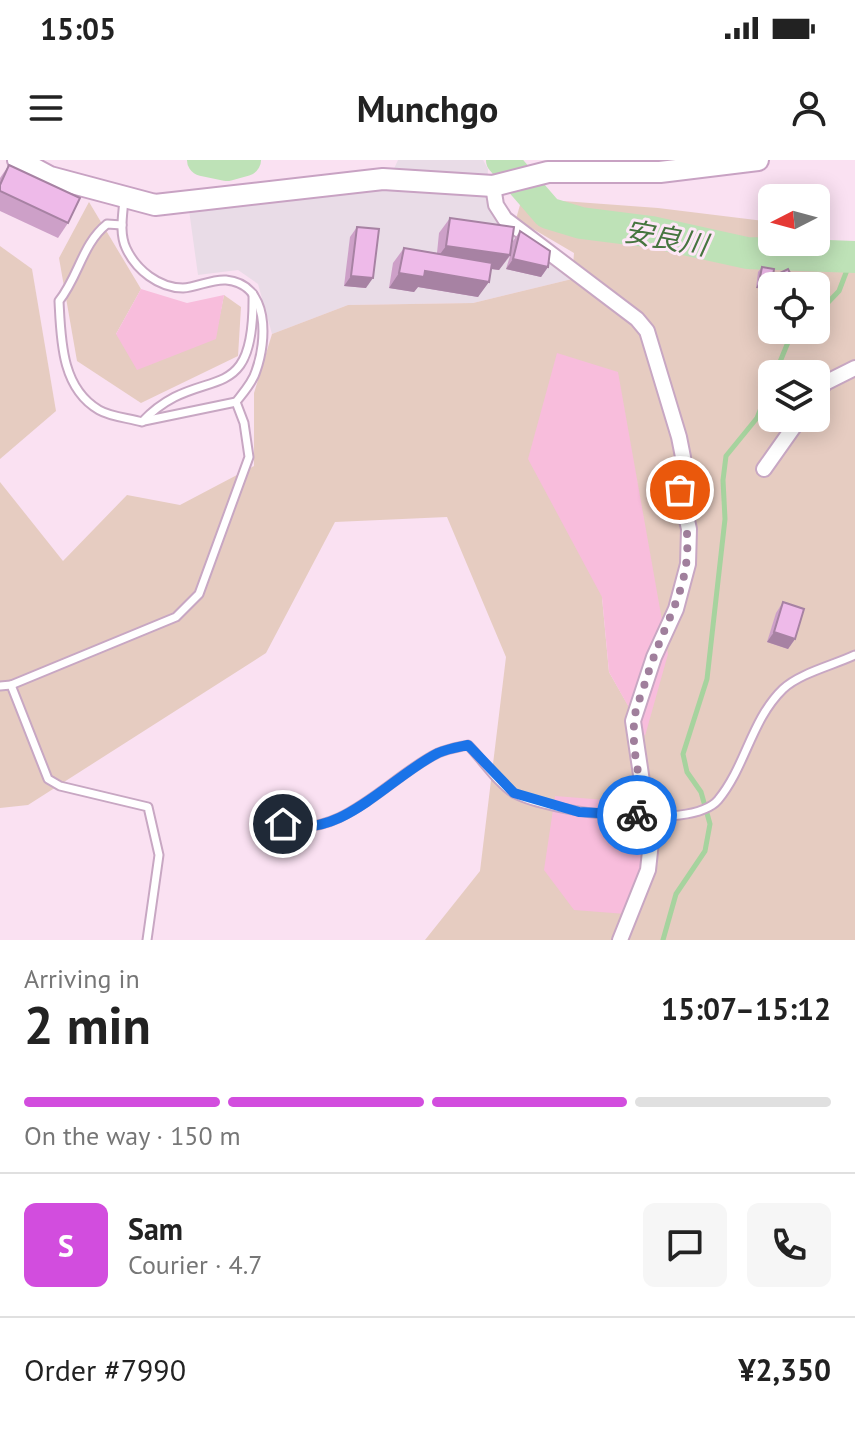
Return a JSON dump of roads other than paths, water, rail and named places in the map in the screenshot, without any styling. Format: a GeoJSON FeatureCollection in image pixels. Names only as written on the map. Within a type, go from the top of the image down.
{"type":"FeatureCollection","features":[{"type":"Feature","properties":{"kind":"street"},"geometry":{"type":"LineString","coordinates":[[18,160],[50,177],[155,205],[383,179],[498,184],[537,174],[660,172],[758,160]]}},
{"type":"Feature","properties":{"kind":"street"},"geometry":{"type":"LineString","coordinates":[[498,184],[496,205],[505,219],[637,319],[647,331],[683,457],[680,490],[689,529],[688,564],[676,609],[654,657],[633,721],[651,842],[648,870],[620,940]]}},
{"type":"Feature","properties":{"kind":"street"},"geometry":{"type":"LineString","coordinates":[[830,380],[855,368]]}},
{"type":"Feature","properties":{"kind":"street"},"geometry":{"type":"LineString","coordinates":[[764,469],[790,432]]}},
{"type":"Feature","properties":{"kind":"lane"},"geometry":{"type":"LineString","coordinates":[[122,225],[107,224],[92,235],[69,289],[59,301],[67,371],[76,391],[100,411],[142,422],[236,402],[256,374],[264,339],[263,318],[253,294],[241,284],[223,280],[186,288],[165,287],[144,272],[125,247],[122,225],[124,199]]}},
{"type":"Feature","properties":{"kind":"lane"},"geometry":{"type":"LineString","coordinates":[[142,422],[160,403],[232,375],[246,359],[254,334],[253,294]]}},
{"type":"Feature","properties":{"kind":"lane"},"geometry":{"type":"LineString","coordinates":[[0,686],[11,685],[176,617],[199,594],[249,457],[244,423],[236,402]]}},
{"type":"Feature","properties":{"kind":"lane"},"geometry":{"type":"LineString","coordinates":[[283,824],[304,830],[345,814],[439,752],[468,745],[514,793],[579,812],[648,815],[695,812],[716,802],[748,750],[761,716],[785,687],[855,655]]}},
{"type":"Feature","properties":{"kind":"lane"},"geometry":{"type":"LineString","coordinates":[[11,685],[48,779],[60,786],[148,807],[159,855],[147,940]]}},
{"type":"Feature","properties":{"kind":"waterway","name":"安良川"},"geometry":{"type":"LineString","coordinates":[[203,160],[227,165],[245,160]]}},
{"type":"Feature","properties":{"kind":"waterway","name":"安良川"},"geometry":{"type":"LineString","coordinates":[[502,160],[548,213],[581,223],[652,232],[747,253],[855,257]]}},
{"type":"Feature","properties":{"kind":"waterway"},"geometry":{"type":"LineString","coordinates":[[830,300],[839,291],[852,257]]}},
{"type":"Feature","properties":{"kind":"waterway"},"geometry":{"type":"LineString","coordinates":[[781,360],[787,344]]}},
{"type":"Feature","properties":{"kind":"waterway"},"geometry":{"type":"LineString","coordinates":[[663,940],[676,894],[705,851],[710,824],[701,792],[687,772],[683,754],[707,679],[725,519],[723,480],[726,456],[758,416]]}}]}
